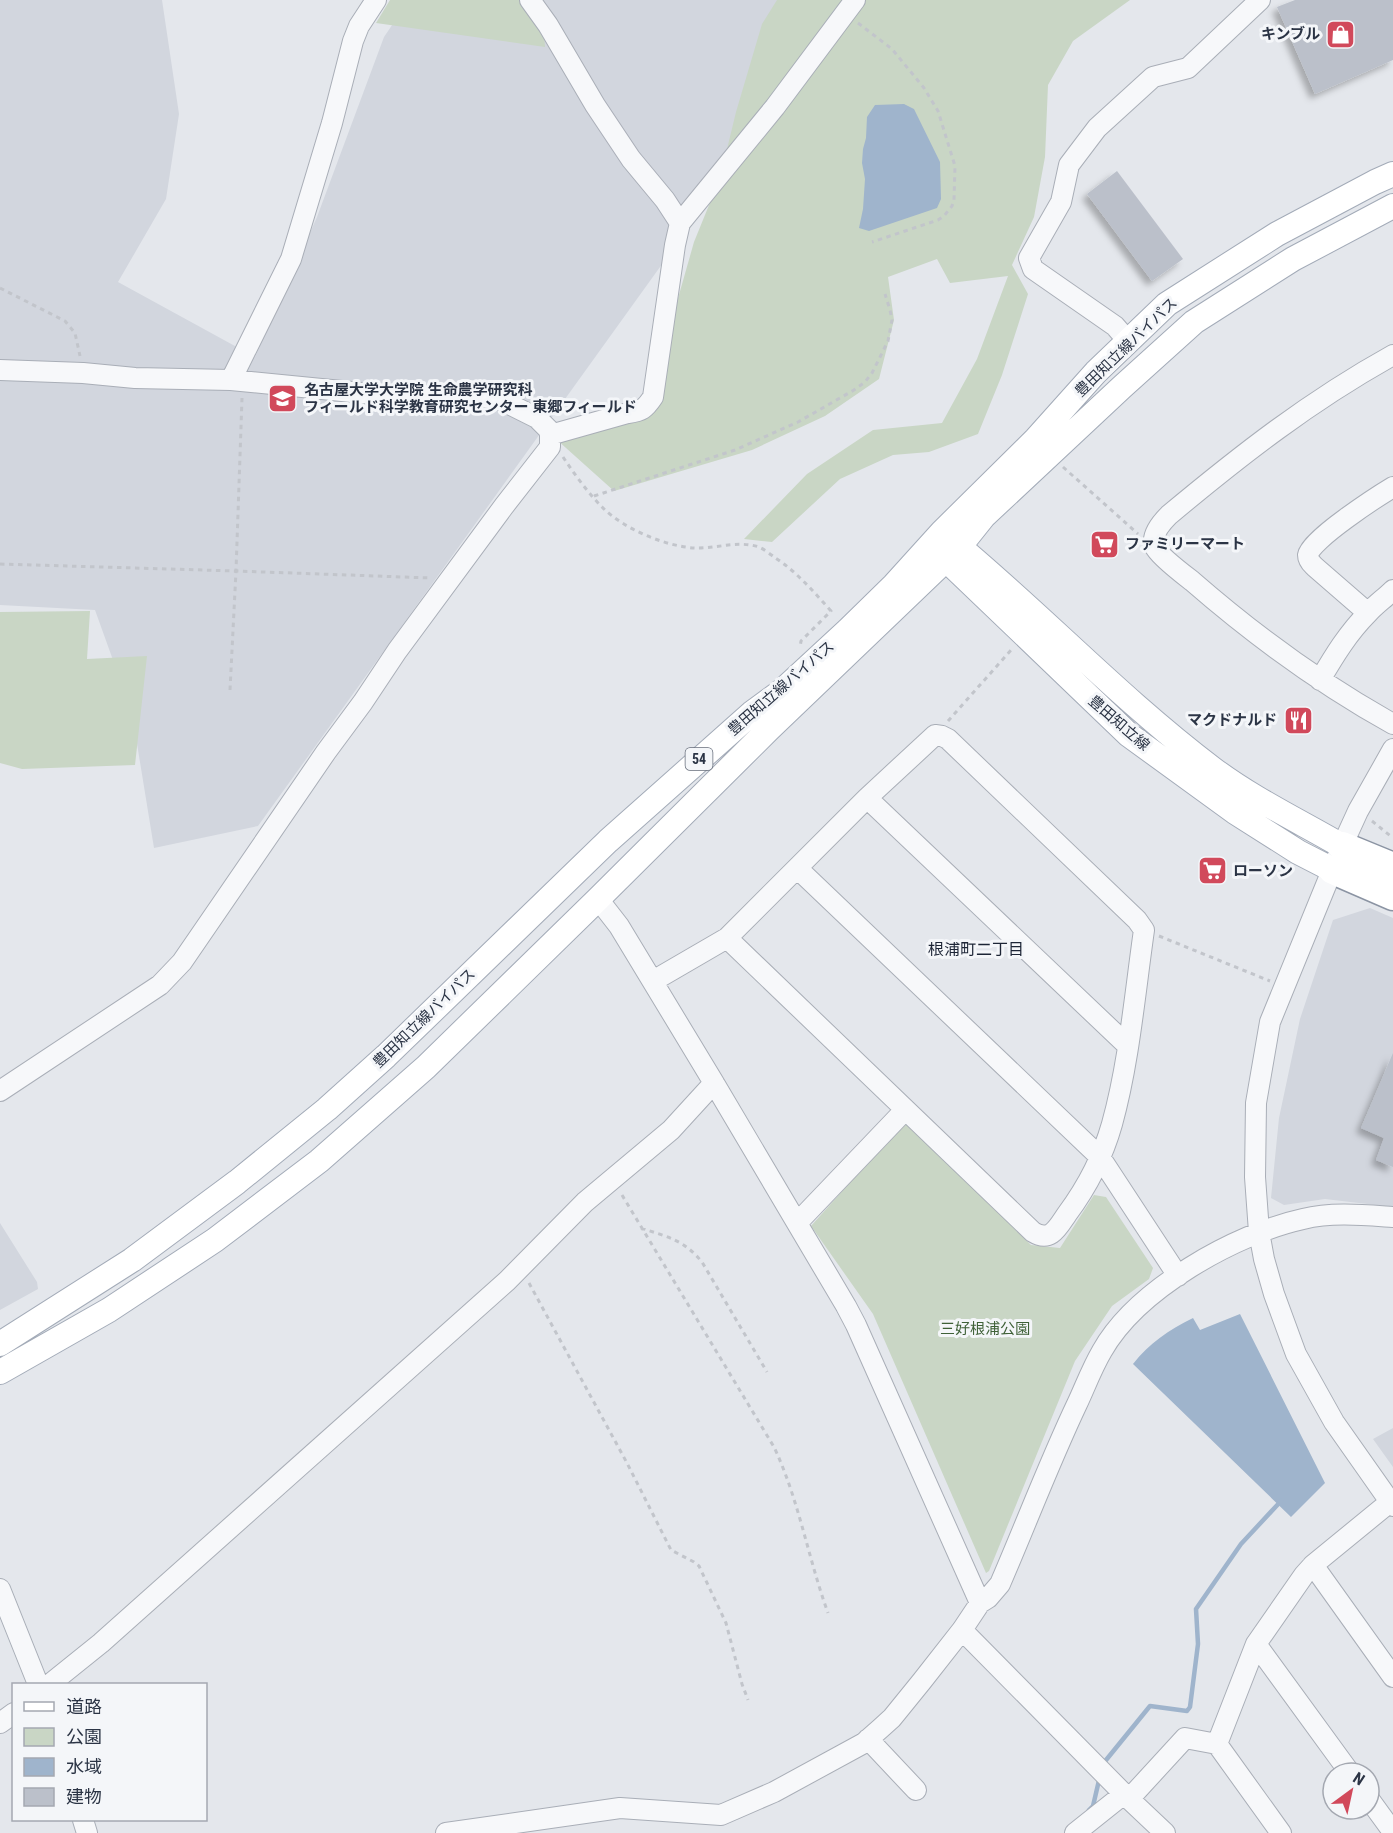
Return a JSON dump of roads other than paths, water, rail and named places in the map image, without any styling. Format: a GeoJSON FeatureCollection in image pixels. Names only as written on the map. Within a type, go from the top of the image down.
{"type":"FeatureCollection","features":[{"type":"Feature","properties":{"kind":"highway"},"geometry":{"type":"LineString","coordinates":[[1338,858],[1393,867]]}},
{"type":"Feature","properties":{"kind":"highway"},"geometry":{"type":"LineString","coordinates":[[1338,858],[1393,896]]}},
{"type":"Feature","properties":{"kind":"main road","name":"豊田知立線バイパス"},"geometry":{"type":"LineString","coordinates":[[0,1372],[109,1310],[215,1240],[311,1168],[426,1067],[769,729],[944,546],[1096,372],[1167,304],[1276,234],[1393,174]]}},
{"type":"Feature","properties":{"kind":"main road","name":"豊田知立線バイパス"},"geometry":{"type":"LineString","coordinates":[[0,1344],[132,1260],[237,1182],[327,1109],[386,1056],[608,841],[752,712],[782,691],[894,585],[984,516],[1194,322],[1293,259],[1393,206]]}},
{"type":"Feature","properties":{"kind":"main road","name":"豊田知立線"},"geometry":{"type":"LineString","coordinates":[[944,546],[1025,635],[1129,735],[1234,812],[1298,852],[1338,858]]}},
{"type":"Feature","properties":{"kind":"main road","name":"豊田知立線"},"geometry":{"type":"LineString","coordinates":[[944,546],[1214,769],[1338,858]]}},
{"type":"Feature","properties":{"kind":"street"},"geometry":{"type":"LineString","coordinates":[[237,381],[291,259],[353,41],[359,26],[376,0]]}},
{"type":"Feature","properties":{"kind":"street"},"geometry":{"type":"LineString","coordinates":[[530,0],[631,159],[680,223]]}},
{"type":"Feature","properties":{"kind":"street"},"geometry":{"type":"LineString","coordinates":[[1128,341],[1115,326],[1033,269],[1029,258],[1061,202],[1069,165],[1097,128],[1154,77],[1188,68],[1260,0]]}},
{"type":"Feature","properties":{"kind":"street"},"geometry":{"type":"LineString","coordinates":[[0,1090],[160,985],[182,962],[396,651],[550,441],[628,413],[641,411],[653,397],[680,223],[775,107],[850,7]]}},
{"type":"Feature","properties":{"kind":"street"},"geometry":{"type":"LineString","coordinates":[[1393,355],[1351,378],[1279,426],[1168,515],[1160,524],[1155,539],[1155,547],[1170,563],[1220,606],[1290,660],[1393,724]]}},
{"type":"Feature","properties":{"kind":"street"},"geometry":{"type":"LineString","coordinates":[[0,370],[237,381],[372,394],[497,398],[537,418],[549,430],[550,441]]}},
{"type":"Feature","properties":{"kind":"street"},"geometry":{"type":"LineString","coordinates":[[1368,613],[1315,567],[1308,557],[1311,550],[1332,529],[1360,507],[1393,487]]}},
{"type":"Feature","properties":{"kind":"street"},"geometry":{"type":"LineString","coordinates":[[1320,680],[1341,645],[1368,613],[1393,590]]}},
{"type":"Feature","properties":{"kind":"street"},"geometry":{"type":"LineString","coordinates":[[653,981],[727,938],[867,798],[935,735],[948,739],[1137,920],[1144,930],[1119,1094],[1112,1125],[1089,1179],[1052,1234],[1046,1237],[1033,1232],[727,938]]}},
{"type":"Feature","properties":{"kind":"street"},"geometry":{"type":"LineString","coordinates":[[1217,1744],[1257,1644],[1304,1575],[1313,1565],[1392,1504],[1334,1422],[1296,1354],[1264,1259],[1259,1232],[1255,1178],[1256,1103],[1270,1022],[1358,812],[1393,749]]}},
{"type":"Feature","properties":{"kind":"street"},"geometry":{"type":"LineString","coordinates":[[867,798],[1127,1045]]}},
{"type":"Feature","properties":{"kind":"street"},"geometry":{"type":"LineString","coordinates":[[797,868],[1100,1157],[1178,1276]]}},
{"type":"Feature","properties":{"kind":"street"},"geometry":{"type":"LineString","coordinates":[[598,899],[619,926],[653,981],[856,1325],[980,1603]]}},
{"type":"Feature","properties":{"kind":"street"},"geometry":{"type":"LineString","coordinates":[[51,1683],[110,1636],[519,1270],[585,1202],[671,1130],[714,1083]]}},
{"type":"Feature","properties":{"kind":"street"},"geometry":{"type":"LineString","coordinates":[[797,1223],[905,1110]]}},
{"type":"Feature","properties":{"kind":"street"},"geometry":{"type":"LineString","coordinates":[[446,1833],[620,1808],[721,1815],[812,1773],[864,1743],[892,1718],[962,1630],[980,1603],[988,1598],[1000,1584],[1064,1431],[1102,1350],[1139,1306],[1178,1276],[1225,1248],[1259,1232],[1304,1219],[1348,1214],[1393,1217]]}},
{"type":"Feature","properties":{"kind":"street"},"geometry":{"type":"LineString","coordinates":[[1313,1565],[1393,1677]]}},
{"type":"Feature","properties":{"kind":"street"},"geometry":{"type":"LineString","coordinates":[[0,1589],[38,1683]]}},
{"type":"Feature","properties":{"kind":"street"},"geometry":{"type":"LineString","coordinates":[[962,1630],[1165,1833]]}},
{"type":"Feature","properties":{"kind":"street"},"geometry":{"type":"LineString","coordinates":[[1257,1644],[1341,1761]]}},
{"type":"Feature","properties":{"kind":"street"},"geometry":{"type":"LineString","coordinates":[[1075,1833],[1126,1796],[1185,1738],[1217,1744],[1281,1833]]}},
{"type":"Feature","properties":{"kind":"street"},"geometry":{"type":"LineString","coordinates":[[868,1739],[916,1790]]}},
{"type":"Feature","properties":{"kind":"street"},"geometry":{"type":"LineString","coordinates":[[1381,1816],[1393,1832]]}},
{"type":"Feature","properties":{"kind":"water"},"geometry":{"type":"Polygon","coordinates":[[[904,104],[914,109],[940,162],[941,199],[937,208],[869,231],[859,228],[863,209],[865,179],[862,163],[867,117],[875,105],[904,104]]]}},
{"type":"Feature","properties":{"kind":"water"},"geometry":{"type":"Polygon","coordinates":[[[1240,1314],[1325,1483],[1291,1517],[1133,1364],[1160,1338],[1193,1318],[1200,1330],[1240,1314]]]}},
{"type":"Feature","properties":{"kind":"waterway"},"geometry":{"type":"LineString","coordinates":[[1102,1765],[1150,1706],[1187,1711],[1190,1707],[1198,1644],[1196,1609],[1241,1544],[1281,1501]]}},
{"type":"Feature","properties":{"kind":"waterway"},"geometry":{"type":"LineString","coordinates":[[1089,1810],[1093,1806],[1100,1776]]}},
{"type":"Feature","properties":{"kind":"place","name":"キンブル"},"geometry":{"type":"Point","coordinates":[1341,34]}},
{"type":"Feature","properties":{"kind":"place","name":"名古屋大学大学院 生命農学研究科 フィールド科学教育研究センター 東郷フィールド"},"geometry":{"type":"Point","coordinates":[283,399]}},
{"type":"Feature","properties":{"kind":"place","name":"ファミリーマート"},"geometry":{"type":"Point","coordinates":[1104,544]}},
{"type":"Feature","properties":{"kind":"place","name":"マクドナルド"},"geometry":{"type":"Point","coordinates":[1298,720]}},
{"type":"Feature","properties":{"kind":"place","name":"ローソン"},"geometry":{"type":"Point","coordinates":[1212,871]}},
{"type":"Feature","properties":{"kind":"district","name":"根浦町二丁目"},"geometry":{"type":"Point","coordinates":[976,949]}},
{"type":"Feature","properties":{"kind":"park label","name":"三好根浦公園"},"geometry":{"type":"Point","coordinates":[985,1329]}}]}
